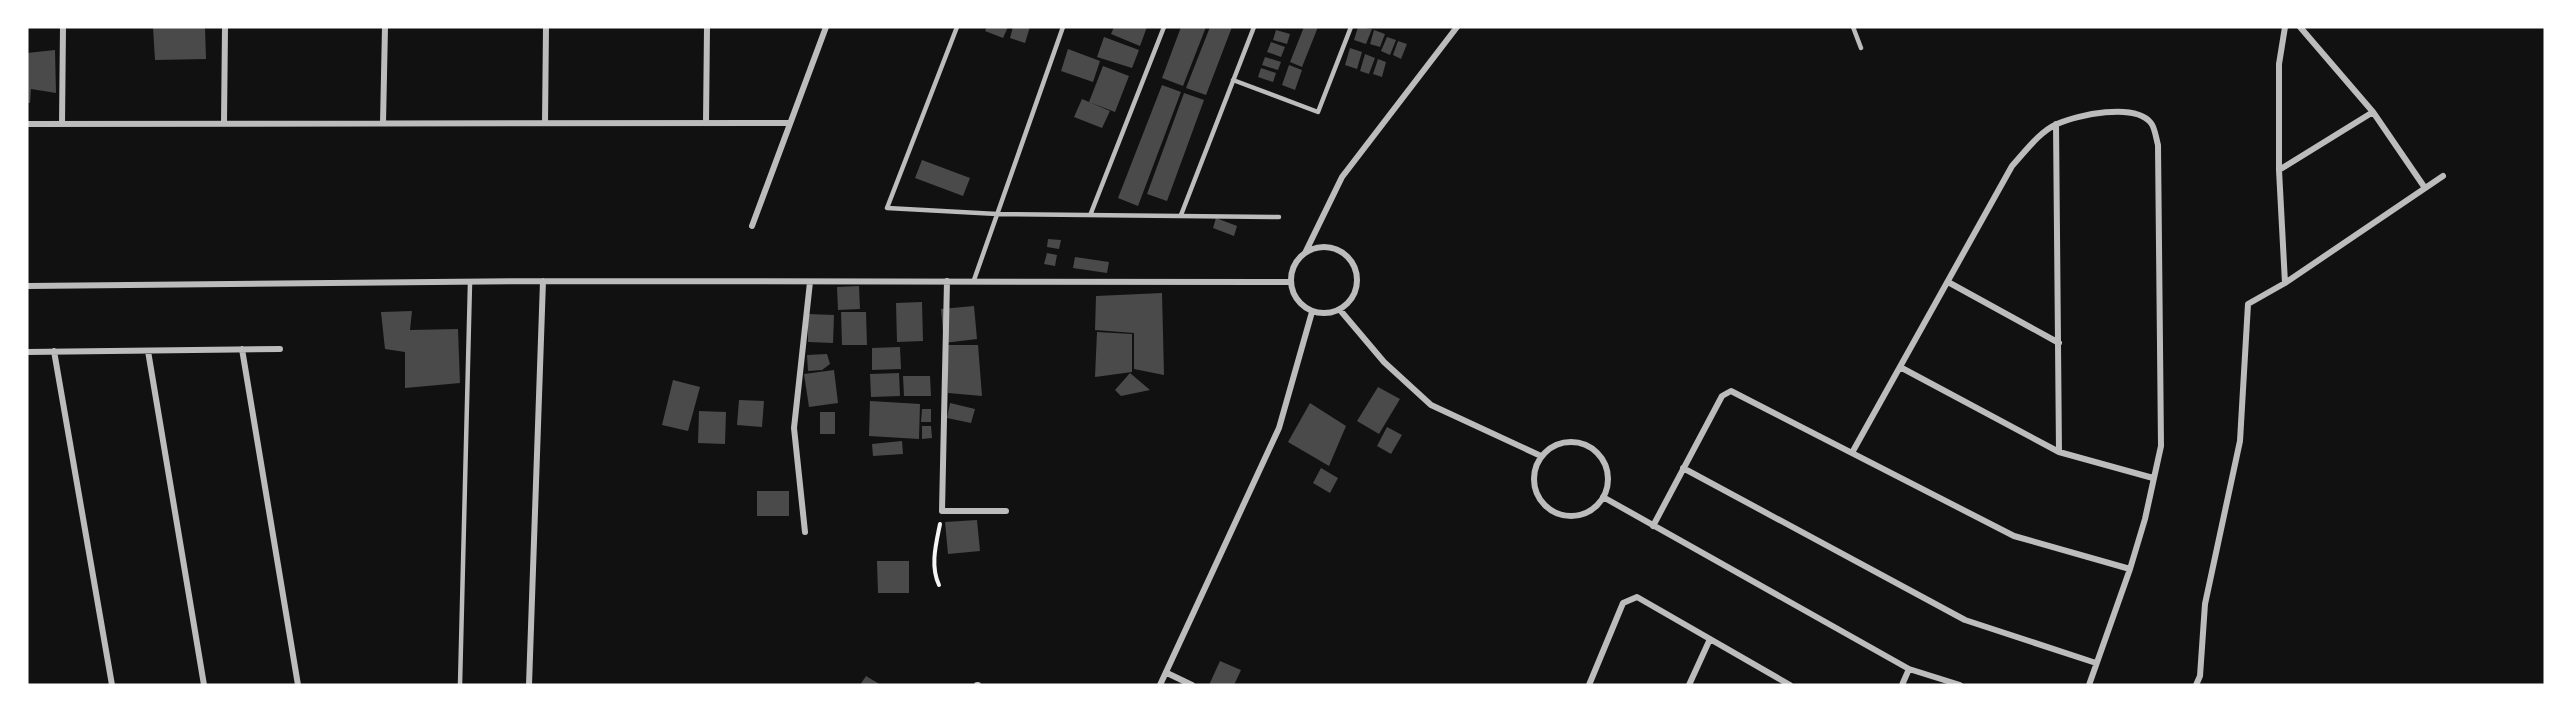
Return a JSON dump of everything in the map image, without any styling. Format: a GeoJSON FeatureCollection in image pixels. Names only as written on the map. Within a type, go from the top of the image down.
{"type":"FeatureCollection","features":[{"type":"Feature","properties":{"kind":"street"},"geometry":{"type":"LineString","coordinates":[[62,124],[63,27]]}},
{"type":"Feature","properties":{"kind":"street"},"geometry":{"type":"LineString","coordinates":[[224,123],[225,27]]}},
{"type":"Feature","properties":{"kind":"street"},"geometry":{"type":"LineString","coordinates":[[383,123],[385,27]]}},
{"type":"Feature","properties":{"kind":"street"},"geometry":{"type":"LineString","coordinates":[[544,123],[546,27]]}},
{"type":"Feature","properties":{"kind":"street"},"geometry":{"type":"LineString","coordinates":[[706,123],[707,27]]}},
{"type":"Feature","properties":{"kind":"street"},"geometry":{"type":"LineString","coordinates":[[752,226],[826,27]]}},
{"type":"Feature","properties":{"kind":"street"},"geometry":{"type":"LineString","coordinates":[[1305,253],[1315,248],[1336,249],[1352,262],[1358,282],[1355,292],[1340,310],[1323,314],[1312,312],[1297,300],[1290,282],[1292,271],[1305,253],[1342,177],[1457,27]]}},
{"type":"Feature","properties":{"kind":"street"},"geometry":{"type":"LineString","coordinates":[[2285,27],[2279,64],[2279,170],[2285,283]]}},
{"type":"Feature","properties":{"kind":"street"},"geometry":{"type":"LineString","coordinates":[[2300,27],[2373,112],[2425,188]]}},
{"type":"Feature","properties":{"kind":"street"},"geometry":{"type":"LineString","coordinates":[[1852,452],[2012,166],[2034,141],[2056,124],[2111,111],[2142,115],[2152,124],[2158,145],[2160,446],[2130,569],[2089,685]]}},
{"type":"Feature","properties":{"kind":"street"},"geometry":{"type":"LineString","coordinates":[[2279,170],[2373,112]]}},
{"type":"Feature","properties":{"kind":"street"},"geometry":{"type":"LineString","coordinates":[[27,124],[789,123]]}},
{"type":"Feature","properties":{"kind":"street"},"geometry":{"type":"LineString","coordinates":[[2056,124],[2059,452]]}},
{"type":"Feature","properties":{"kind":"street"},"geometry":{"type":"LineString","coordinates":[[2196,685],[2200,676],[2208,588],[2240,441],[2248,304],[2285,283],[2443,176]]}},
{"type":"Feature","properties":{"kind":"street"},"geometry":{"type":"LineString","coordinates":[[27,286],[543,281],[1290,282]]}},
{"type":"Feature","properties":{"kind":"street"},"geometry":{"type":"LineString","coordinates":[[529,685],[543,281]]}},
{"type":"Feature","properties":{"kind":"street"},"geometry":{"type":"LineString","coordinates":[[947,281],[942,511],[1006,511]]}},
{"type":"Feature","properties":{"kind":"street"},"geometry":{"type":"LineString","coordinates":[[805,532],[794,428],[810,282]]}},
{"type":"Feature","properties":{"kind":"street"},"geometry":{"type":"LineString","coordinates":[[1948,282],[2059,343]]}},
{"type":"Feature","properties":{"kind":"street"},"geometry":{"type":"LineString","coordinates":[[1340,310],[1384,362],[1431,405],[1541,456]]}},
{"type":"Feature","properties":{"kind":"street"},"geometry":{"type":"LineString","coordinates":[[1161,685],[1279,428],[1312,312]]}},
{"type":"Feature","properties":{"kind":"street"},"geometry":{"type":"LineString","coordinates":[[242,349],[298,685]]}},
{"type":"Feature","properties":{"kind":"street"},"geometry":{"type":"LineString","coordinates":[[27,352],[280,349]]}},
{"type":"Feature","properties":{"kind":"street"},"geometry":{"type":"LineString","coordinates":[[54,351],[112,685]]}},
{"type":"Feature","properties":{"kind":"street"},"geometry":{"type":"LineString","coordinates":[[148,351],[204,685]]}},
{"type":"Feature","properties":{"kind":"street"},"geometry":{"type":"LineString","coordinates":[[1900,367],[2059,452],[2153,478]]}},
{"type":"Feature","properties":{"kind":"street"},"geometry":{"type":"LineString","coordinates":[[1653,526],[1722,396],[1731,391],[2014,536],[2130,569]]}},
{"type":"Feature","properties":{"kind":"street"},"geometry":{"type":"LineString","coordinates":[[1574,442],[1591,448],[1604,462],[1607,473],[1603,497],[1587,512],[1577,515],[1566,515],[1546,506],[1539,498],[1534,476],[1541,456],[1562,443],[1574,442]]}},
{"type":"Feature","properties":{"kind":"street"},"geometry":{"type":"LineString","coordinates":[[1683,468],[1965,620],[2097,663]]}},
{"type":"Feature","properties":{"kind":"street"},"geometry":{"type":"LineString","coordinates":[[1603,497],[1909,669],[1960,685]]}},
{"type":"Feature","properties":{"kind":"street"},"geometry":{"type":"LineString","coordinates":[[1590,685],[1623,603],[1637,597],[1790,685]]}},
{"type":"Feature","properties":{"kind":"street"},"geometry":{"type":"LineString","coordinates":[[1689,685],[1710,639]]}},
{"type":"Feature","properties":{"kind":"street"},"geometry":{"type":"LineString","coordinates":[[1902,685],[1909,669]]}},
{"type":"Feature","properties":{"kind":"street"},"geometry":{"type":"LineString","coordinates":[[1167,673],[1192,685]]}},
{"type":"Feature","properties":{"kind":"lane"},"geometry":{"type":"LineString","coordinates":[[957,27],[887,208],[997,214],[1091,213],[1279,217]]}},
{"type":"Feature","properties":{"kind":"lane"},"geometry":{"type":"LineString","coordinates":[[974,280],[1063,27]]}},
{"type":"Feature","properties":{"kind":"lane"},"geometry":{"type":"LineString","coordinates":[[1091,213],[1164,27]]}},
{"type":"Feature","properties":{"kind":"lane"},"geometry":{"type":"LineString","coordinates":[[1181,215],[1254,27]]}},
{"type":"Feature","properties":{"kind":"lane"},"geometry":{"type":"LineString","coordinates":[[1233,81],[1318,112],[1351,27]]}},
{"type":"Feature","properties":{"kind":"lane"},"geometry":{"type":"LineString","coordinates":[[1854,27],[1861,48]]}},
{"type":"Feature","properties":{"kind":"lane"},"geometry":{"type":"LineString","coordinates":[[459,685],[470,283]]}},
{"type":"Feature","properties":{"kind":"path"},"geometry":{"type":"LineString","coordinates":[[939,585],[934,575],[934,558],[942,511]]}},
{"type":"Feature","properties":{"kind":"building"},"geometry":{"type":"Polygon","coordinates":[[[153,27],[205,27],[206,59],[155,60],[153,27]]]}},
{"type":"Feature","properties":{"kind":"building"},"geometry":{"type":"Polygon","coordinates":[[[987,27],[1008,27],[1003,38],[985,31],[987,27]]]}},
{"type":"Feature","properties":{"kind":"building"},"geometry":{"type":"Polygon","coordinates":[[[1013,27],[1030,27],[1025,43],[1010,38],[1013,27]]]}},
{"type":"Feature","properties":{"kind":"building"},"geometry":{"type":"Polygon","coordinates":[[[1114,27],[1147,27],[1140,46],[1111,34],[1114,27]]]}},
{"type":"Feature","properties":{"kind":"building"},"geometry":{"type":"Polygon","coordinates":[[[1181,27],[1206,27],[1183,86],[1162,78],[1181,27]]]}},
{"type":"Feature","properties":{"kind":"building"},"geometry":{"type":"Polygon","coordinates":[[[1210,27],[1232,27],[1206,95],[1186,88],[1210,27]]]}},
{"type":"Feature","properties":{"kind":"building"},"geometry":{"type":"Polygon","coordinates":[[[1304,27],[1318,27],[1302,67],[1290,62],[1304,27]]]}},
{"type":"Feature","properties":{"kind":"building"},"geometry":{"type":"Polygon","coordinates":[[[1358,27],[1372,29],[1366,44],[1354,40],[1358,27]]]}},
{"type":"Feature","properties":{"kind":"building"},"geometry":{"type":"Polygon","coordinates":[[[1276,30],[1290,34],[1287,44],[1273,40],[1276,30]]]}},
{"type":"Feature","properties":{"kind":"building"},"geometry":{"type":"Polygon","coordinates":[[[1374,30],[1385,34],[1380,47],[1370,44],[1374,30]]]}},
{"type":"Feature","properties":{"kind":"building"},"geometry":{"type":"Polygon","coordinates":[[[1104,37],[1139,50],[1132,68],[1097,57],[1104,37]]]}},
{"type":"Feature","properties":{"kind":"building"},"geometry":{"type":"Polygon","coordinates":[[[1387,37],[1396,40],[1390,55],[1381,51],[1387,37]]]}},
{"type":"Feature","properties":{"kind":"building"},"geometry":{"type":"Polygon","coordinates":[[[1398,41],[1407,44],[1401,59],[1393,55],[1398,41]]]}},
{"type":"Feature","properties":{"kind":"building"},"geometry":{"type":"Polygon","coordinates":[[[1271,42],[1285,47],[1281,57],[1267,52],[1271,42]]]}},
{"type":"Feature","properties":{"kind":"building"},"geometry":{"type":"Polygon","coordinates":[[[1350,48],[1362,52],[1357,69],[1345,65],[1350,48]]]}},
{"type":"Feature","properties":{"kind":"building"},"geometry":{"type":"Polygon","coordinates":[[[1068,49],[1100,61],[1093,82],[1061,71],[1068,49]]]}},
{"type":"Feature","properties":{"kind":"building"},"geometry":{"type":"Polygon","coordinates":[[[55,50],[56,93],[31,89],[30,103],[27,103],[27,53],[55,50]]]}},
{"type":"Feature","properties":{"kind":"building"},"geometry":{"type":"Polygon","coordinates":[[[1365,54],[1375,58],[1369,74],[1360,71],[1365,54]]]}},
{"type":"Feature","properties":{"kind":"building"},"geometry":{"type":"Polygon","coordinates":[[[1265,57],[1281,62],[1278,70],[1262,65],[1265,57]]]}},
{"type":"Feature","properties":{"kind":"building"},"geometry":{"type":"Polygon","coordinates":[[[1378,59],[1386,62],[1382,77],[1373,74],[1378,59]]]}},
{"type":"Feature","properties":{"kind":"building"},"geometry":{"type":"Polygon","coordinates":[[[1289,65],[1302,70],[1295,90],[1282,85],[1289,65]]]}},
{"type":"Feature","properties":{"kind":"building"},"geometry":{"type":"Polygon","coordinates":[[[1103,66],[1129,76],[1115,112],[1089,102],[1103,66]]]}},
{"type":"Feature","properties":{"kind":"building"},"geometry":{"type":"Polygon","coordinates":[[[1261,68],[1276,73],[1273,82],[1258,77],[1261,68]]]}},
{"type":"Feature","properties":{"kind":"building"},"geometry":{"type":"Polygon","coordinates":[[[1162,85],[1181,92],[1138,206],[1118,198],[1162,85]]]}},
{"type":"Feature","properties":{"kind":"building"},"geometry":{"type":"Polygon","coordinates":[[[1184,93],[1204,100],[1167,201],[1147,194],[1184,93]]]}},
{"type":"Feature","properties":{"kind":"building"},"geometry":{"type":"Polygon","coordinates":[[[1082,99],[1110,111],[1102,128],[1074,117],[1082,99]]]}},
{"type":"Feature","properties":{"kind":"building"},"geometry":{"type":"Polygon","coordinates":[[[922,160],[970,178],[963,196],[915,178],[922,160]]]}},
{"type":"Feature","properties":{"kind":"building"},"geometry":{"type":"Polygon","coordinates":[[[1216,218],[1237,226],[1234,236],[1213,228],[1216,218]]]}},
{"type":"Feature","properties":{"kind":"building"},"geometry":{"type":"Polygon","coordinates":[[[1048,239],[1061,240],[1059,249],[1047,247],[1048,239]]]}},
{"type":"Feature","properties":{"kind":"building"},"geometry":{"type":"Polygon","coordinates":[[[1047,253],[1057,255],[1055,266],[1044,264],[1047,253]]]}},
{"type":"Feature","properties":{"kind":"building"},"geometry":{"type":"Polygon","coordinates":[[[1075,257],[1109,262],[1107,273],[1073,268],[1075,257]]]}},
{"type":"Feature","properties":{"kind":"building"},"geometry":{"type":"Polygon","coordinates":[[[859,286],[860,309],[838,310],[837,287],[859,286]]]}},
{"type":"Feature","properties":{"kind":"building"},"geometry":{"type":"Polygon","coordinates":[[[1162,293],[1164,375],[1134,369],[1134,333],[1095,330],[1096,296],[1162,293]]]}},
{"type":"Feature","properties":{"kind":"building"},"geometry":{"type":"Polygon","coordinates":[[[922,302],[923,341],[897,342],[896,303],[922,302]]]}},
{"type":"Feature","properties":{"kind":"building"},"geometry":{"type":"Polygon","coordinates":[[[974,306],[977,339],[944,343],[941,309],[974,306]]]}},
{"type":"Feature","properties":{"kind":"building"},"geometry":{"type":"Polygon","coordinates":[[[412,311],[410,330],[458,329],[460,383],[405,388],[405,352],[385,349],[381,312],[412,311]]]}},
{"type":"Feature","properties":{"kind":"building"},"geometry":{"type":"Polygon","coordinates":[[[841,312],[866,312],[867,345],[842,345],[841,312]]]}},
{"type":"Feature","properties":{"kind":"building"},"geometry":{"type":"Polygon","coordinates":[[[808,314],[834,315],[833,343],[808,342],[808,314]]]}},
{"type":"Feature","properties":{"kind":"building"},"geometry":{"type":"Polygon","coordinates":[[[1097,332],[1132,334],[1132,372],[1095,377],[1097,332]]]}},
{"type":"Feature","properties":{"kind":"building"},"geometry":{"type":"Polygon","coordinates":[[[948,345],[978,345],[982,396],[948,393],[948,345]]]}},
{"type":"Feature","properties":{"kind":"building"},"geometry":{"type":"Polygon","coordinates":[[[900,347],[901,369],[872,370],[872,348],[900,347]]]}},
{"type":"Feature","properties":{"kind":"building"},"geometry":{"type":"Polygon","coordinates":[[[827,354],[830,364],[822,370],[808,371],[807,355],[827,354]]]}},
{"type":"Feature","properties":{"kind":"building"},"geometry":{"type":"Polygon","coordinates":[[[834,370],[838,403],[809,407],[804,374],[834,370]]]}},
{"type":"Feature","properties":{"kind":"building"},"geometry":{"type":"Polygon","coordinates":[[[899,373],[900,396],[871,397],[870,374],[899,373]]]}},
{"type":"Feature","properties":{"kind":"building"},"geometry":{"type":"Polygon","coordinates":[[[1130,373],[1150,390],[1121,396],[1115,390],[1130,373]]]}},
{"type":"Feature","properties":{"kind":"building"},"geometry":{"type":"Polygon","coordinates":[[[903,376],[930,376],[931,396],[904,396],[903,376]]]}},
{"type":"Feature","properties":{"kind":"building"},"geometry":{"type":"Polygon","coordinates":[[[673,380],[700,387],[688,431],[662,425],[673,380]]]}},
{"type":"Feature","properties":{"kind":"building"},"geometry":{"type":"Polygon","coordinates":[[[1378,387],[1400,399],[1379,434],[1357,421],[1378,387]]]}},
{"type":"Feature","properties":{"kind":"building"},"geometry":{"type":"Polygon","coordinates":[[[739,400],[764,401],[762,427],[737,425],[739,400]]]}},
{"type":"Feature","properties":{"kind":"building"},"geometry":{"type":"Polygon","coordinates":[[[870,401],[920,404],[919,439],[869,436],[870,401]]]}},
{"type":"Feature","properties":{"kind":"building"},"geometry":{"type":"Polygon","coordinates":[[[950,403],[975,409],[971,423],[947,418],[950,403]]]}},
{"type":"Feature","properties":{"kind":"building"},"geometry":{"type":"Polygon","coordinates":[[[1310,403],[1346,426],[1329,466],[1288,442],[1310,403]]]}},
{"type":"Feature","properties":{"kind":"building"},"geometry":{"type":"Polygon","coordinates":[[[922,409],[931,409],[931,422],[921,422],[922,409]]]}},
{"type":"Feature","properties":{"kind":"building"},"geometry":{"type":"Polygon","coordinates":[[[699,411],[726,412],[725,444],[698,443],[699,411]]]}},
{"type":"Feature","properties":{"kind":"building"},"geometry":{"type":"Polygon","coordinates":[[[820,412],[835,412],[835,434],[820,434],[820,412]]]}},
{"type":"Feature","properties":{"kind":"building"},"geometry":{"type":"Polygon","coordinates":[[[922,426],[931,426],[932,438],[922,439],[922,426]]]}},
{"type":"Feature","properties":{"kind":"building"},"geometry":{"type":"Polygon","coordinates":[[[1387,427],[1402,435],[1391,454],[1377,446],[1387,427]]]}},
{"type":"Feature","properties":{"kind":"building"},"geometry":{"type":"Polygon","coordinates":[[[902,441],[903,454],[873,456],[872,444],[902,441]]]}},
{"type":"Feature","properties":{"kind":"building"},"geometry":{"type":"Polygon","coordinates":[[[1321,468],[1338,478],[1330,493],[1313,483],[1321,468]]]}},
{"type":"Feature","properties":{"kind":"building"},"geometry":{"type":"Polygon","coordinates":[[[757,491],[789,491],[789,516],[757,516],[757,491]]]}},
{"type":"Feature","properties":{"kind":"building"},"geometry":{"type":"Polygon","coordinates":[[[977,520],[980,551],[948,554],[945,522],[977,520]]]}},
{"type":"Feature","properties":{"kind":"building"},"geometry":{"type":"Polygon","coordinates":[[[877,561],[909,561],[909,593],[878,593],[877,561]]]}},
{"type":"Feature","properties":{"kind":"building"},"geometry":{"type":"Polygon","coordinates":[[[1220,661],[1241,670],[1234,685],[1209,685],[1220,661]]]}},
{"type":"Feature","properties":{"kind":"building"},"geometry":{"type":"Polygon","coordinates":[[[866,676],[881,685],[860,685],[866,676]]]}}]}
